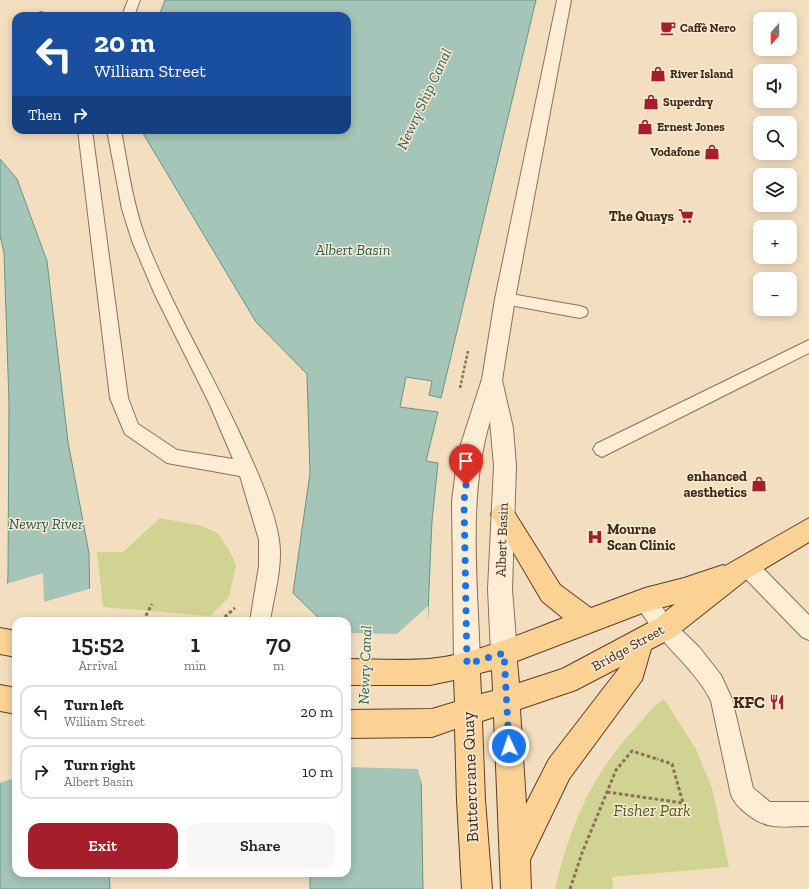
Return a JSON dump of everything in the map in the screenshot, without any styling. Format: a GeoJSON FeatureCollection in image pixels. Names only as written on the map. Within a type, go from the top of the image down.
{"type":"FeatureCollection","features":[{"type":"Feature","properties":{"kind":"main road"},"geometry":{"type":"LineString","coordinates":[[503,514],[551,593],[589,622]]}},
{"type":"Feature","properties":{"kind":"main road","name":"Bridge Street"},"geometry":{"type":"LineString","coordinates":[[351,724],[432,723],[567,681],[665,628],[742,569],[809,529]]}},
{"type":"Feature","properties":{"kind":"main road","name":"Bridge Street"},"geometry":{"type":"LineString","coordinates":[[351,672],[430,672],[467,664],[504,653],[645,600],[684,590],[742,569]]}},
{"type":"Feature","properties":{"kind":"main road"},"geometry":{"type":"LineString","coordinates":[[0,641],[12,643]]}},
{"type":"Feature","properties":{"kind":"main road"},"geometry":{"type":"LineString","coordinates":[[515,858],[559,769],[599,714],[633,671],[640,642]]}},
{"type":"Feature","properties":{"kind":"main road"},"geometry":{"type":"LineString","coordinates":[[504,653],[516,889]]}},
{"type":"Feature","properties":{"kind":"main road","name":"Buttercrane Quay"},"geometry":{"type":"LineString","coordinates":[[467,664],[477,889]]}},
{"type":"Feature","properties":{"kind":"main road"},"geometry":{"type":"LineString","coordinates":[[0,698],[12,700]]}},
{"type":"Feature","properties":{"kind":"street","name":"Albert Basin"},"geometry":{"type":"LineString","coordinates":[[467,664],[464,501],[472,444],[492,380],[505,299],[564,0]]}},
{"type":"Feature","properties":{"kind":"street","name":"Albert Basin"},"geometry":{"type":"LineString","coordinates":[[492,380],[502,428],[505,466],[500,589],[504,653]]}},
{"type":"Feature","properties":{"kind":"lane"},"geometry":{"type":"LineString","coordinates":[[130,12],[134,0]]}},
{"type":"Feature","properties":{"kind":"lane"},"geometry":{"type":"LineString","coordinates":[[86,134],[119,398],[132,430],[173,457],[247,469]]}},
{"type":"Feature","properties":{"kind":"lane"},"geometry":{"type":"LineString","coordinates":[[115,134],[129,209],[139,241],[163,295],[219,405],[247,469],[260,506],[269,540],[269,566],[261,617]]}},
{"type":"Feature","properties":{"kind":"lane"},"geometry":{"type":"LineString","coordinates":[[505,299],[580,312]]}},
{"type":"Feature","properties":{"kind":"lane"},"geometry":{"type":"LineString","coordinates":[[602,449],[809,346]]}},
{"type":"Feature","properties":{"kind":"lane"},"geometry":{"type":"LineString","coordinates":[[742,569],[809,630]]}},
{"type":"Feature","properties":{"kind":"lane"},"geometry":{"type":"LineString","coordinates":[[645,600],[665,628],[691,655],[714,683],[721,699],[743,795],[766,814],[809,814]]}},
{"type":"Feature","properties":{"kind":"path"},"geometry":{"type":"LineString","coordinates":[[145,617],[152,604]]}},
{"type":"Feature","properties":{"kind":"path"},"geometry":{"type":"LineString","coordinates":[[570,889],[607,792],[616,770],[632,752],[672,764],[683,803],[607,792]]}},
{"type":"Feature","properties":{"kind":"green space"},"geometry":{"type":"Polygon","coordinates":[[[160,518],[202,526],[218,533],[229,550],[236,565],[229,597],[210,616],[103,607],[97,552],[123,552],[160,518]]]}},
{"type":"Feature","properties":{"kind":"green space","name":"Fisher Park"},"geometry":{"type":"Polygon","coordinates":[[[664,699],[696,749],[712,788],[729,867],[612,877],[613,889],[555,889],[576,822],[595,781],[622,743],[650,711],[664,699]]]}},
{"type":"Feature","properties":{"kind":"water","name":"Albert Basin"},"geometry":{"type":"Polygon","coordinates":[[[165,0],[536,0],[441,398],[429,395],[432,381],[406,377],[400,407],[438,412],[426,461],[438,463],[432,521],[421,768],[423,889],[310,889],[310,877],[351,877],[351,617],[318,617],[293,593],[310,473],[307,374],[256,322],[143,134],[351,134],[351,12],[160,12],[165,0]]]}},
{"type":"Feature","properties":{"kind":"water","name":"Newry River"},"geometry":{"type":"Polygon","coordinates":[[[0,159],[17,179],[47,261],[68,442],[89,553],[90,617],[12,617],[12,877],[109,877],[110,889],[0,889],[0,719],[8,575],[9,403],[4,252],[0,236],[0,159]]]}},
{"type":"Feature","properties":{"kind":"pier"},"geometry":{"type":"Polygon","coordinates":[[[43,573],[44,602],[92,588],[92,617],[12,617],[12,778],[0,783],[0,684],[6,584],[43,573]]]}},
{"type":"Feature","properties":{"kind":"pier"},"geometry":{"type":"Polygon","coordinates":[[[428,606],[423,789],[418,769],[351,767],[351,633],[397,634],[428,606]]]}},
{"type":"Feature","properties":{"kind":"place","name":"Caffè Nero"},"geometry":{"type":"Point","coordinates":[668,28]}},
{"type":"Feature","properties":{"kind":"place","name":"River Island"},"geometry":{"type":"Point","coordinates":[658,74]}},
{"type":"Feature","properties":{"kind":"place","name":"Superdry"},"geometry":{"type":"Point","coordinates":[651,102]}},
{"type":"Feature","properties":{"kind":"place","name":"Ernest Jones"},"geometry":{"type":"Point","coordinates":[645,127]}},
{"type":"Feature","properties":{"kind":"place","name":"Vodafone"},"geometry":{"type":"Point","coordinates":[712,152]}},
{"type":"Feature","properties":{"kind":"place","name":"The Quays"},"geometry":{"type":"Point","coordinates":[686,216]}},
{"type":"Feature","properties":{"kind":"place","name":"enhanced aesthetics"},"geometry":{"type":"Point","coordinates":[759,484]}},
{"type":"Feature","properties":{"kind":"place","name":"Mourne Scan Clinic"},"geometry":{"type":"Point","coordinates":[595,537]}},
{"type":"Feature","properties":{"kind":"place","name":"KFC"},"geometry":{"type":"Point","coordinates":[777,702]}},
{"type":"Feature","properties":{"kind":"route"},"geometry":{"type":"LineString","coordinates":[[466,485],[464,501],[467,664],[504,653],[509,746]]}},
{"type":"Feature","properties":{"kind":"water label","name":"Newry Ship Canal"},"geometry":{"type":"Point","coordinates":[424,99]}},
{"type":"Feature","properties":{"kind":"water label","name":"Newry Canal"},"geometry":{"type":"Point","coordinates":[365,665]}}]}
